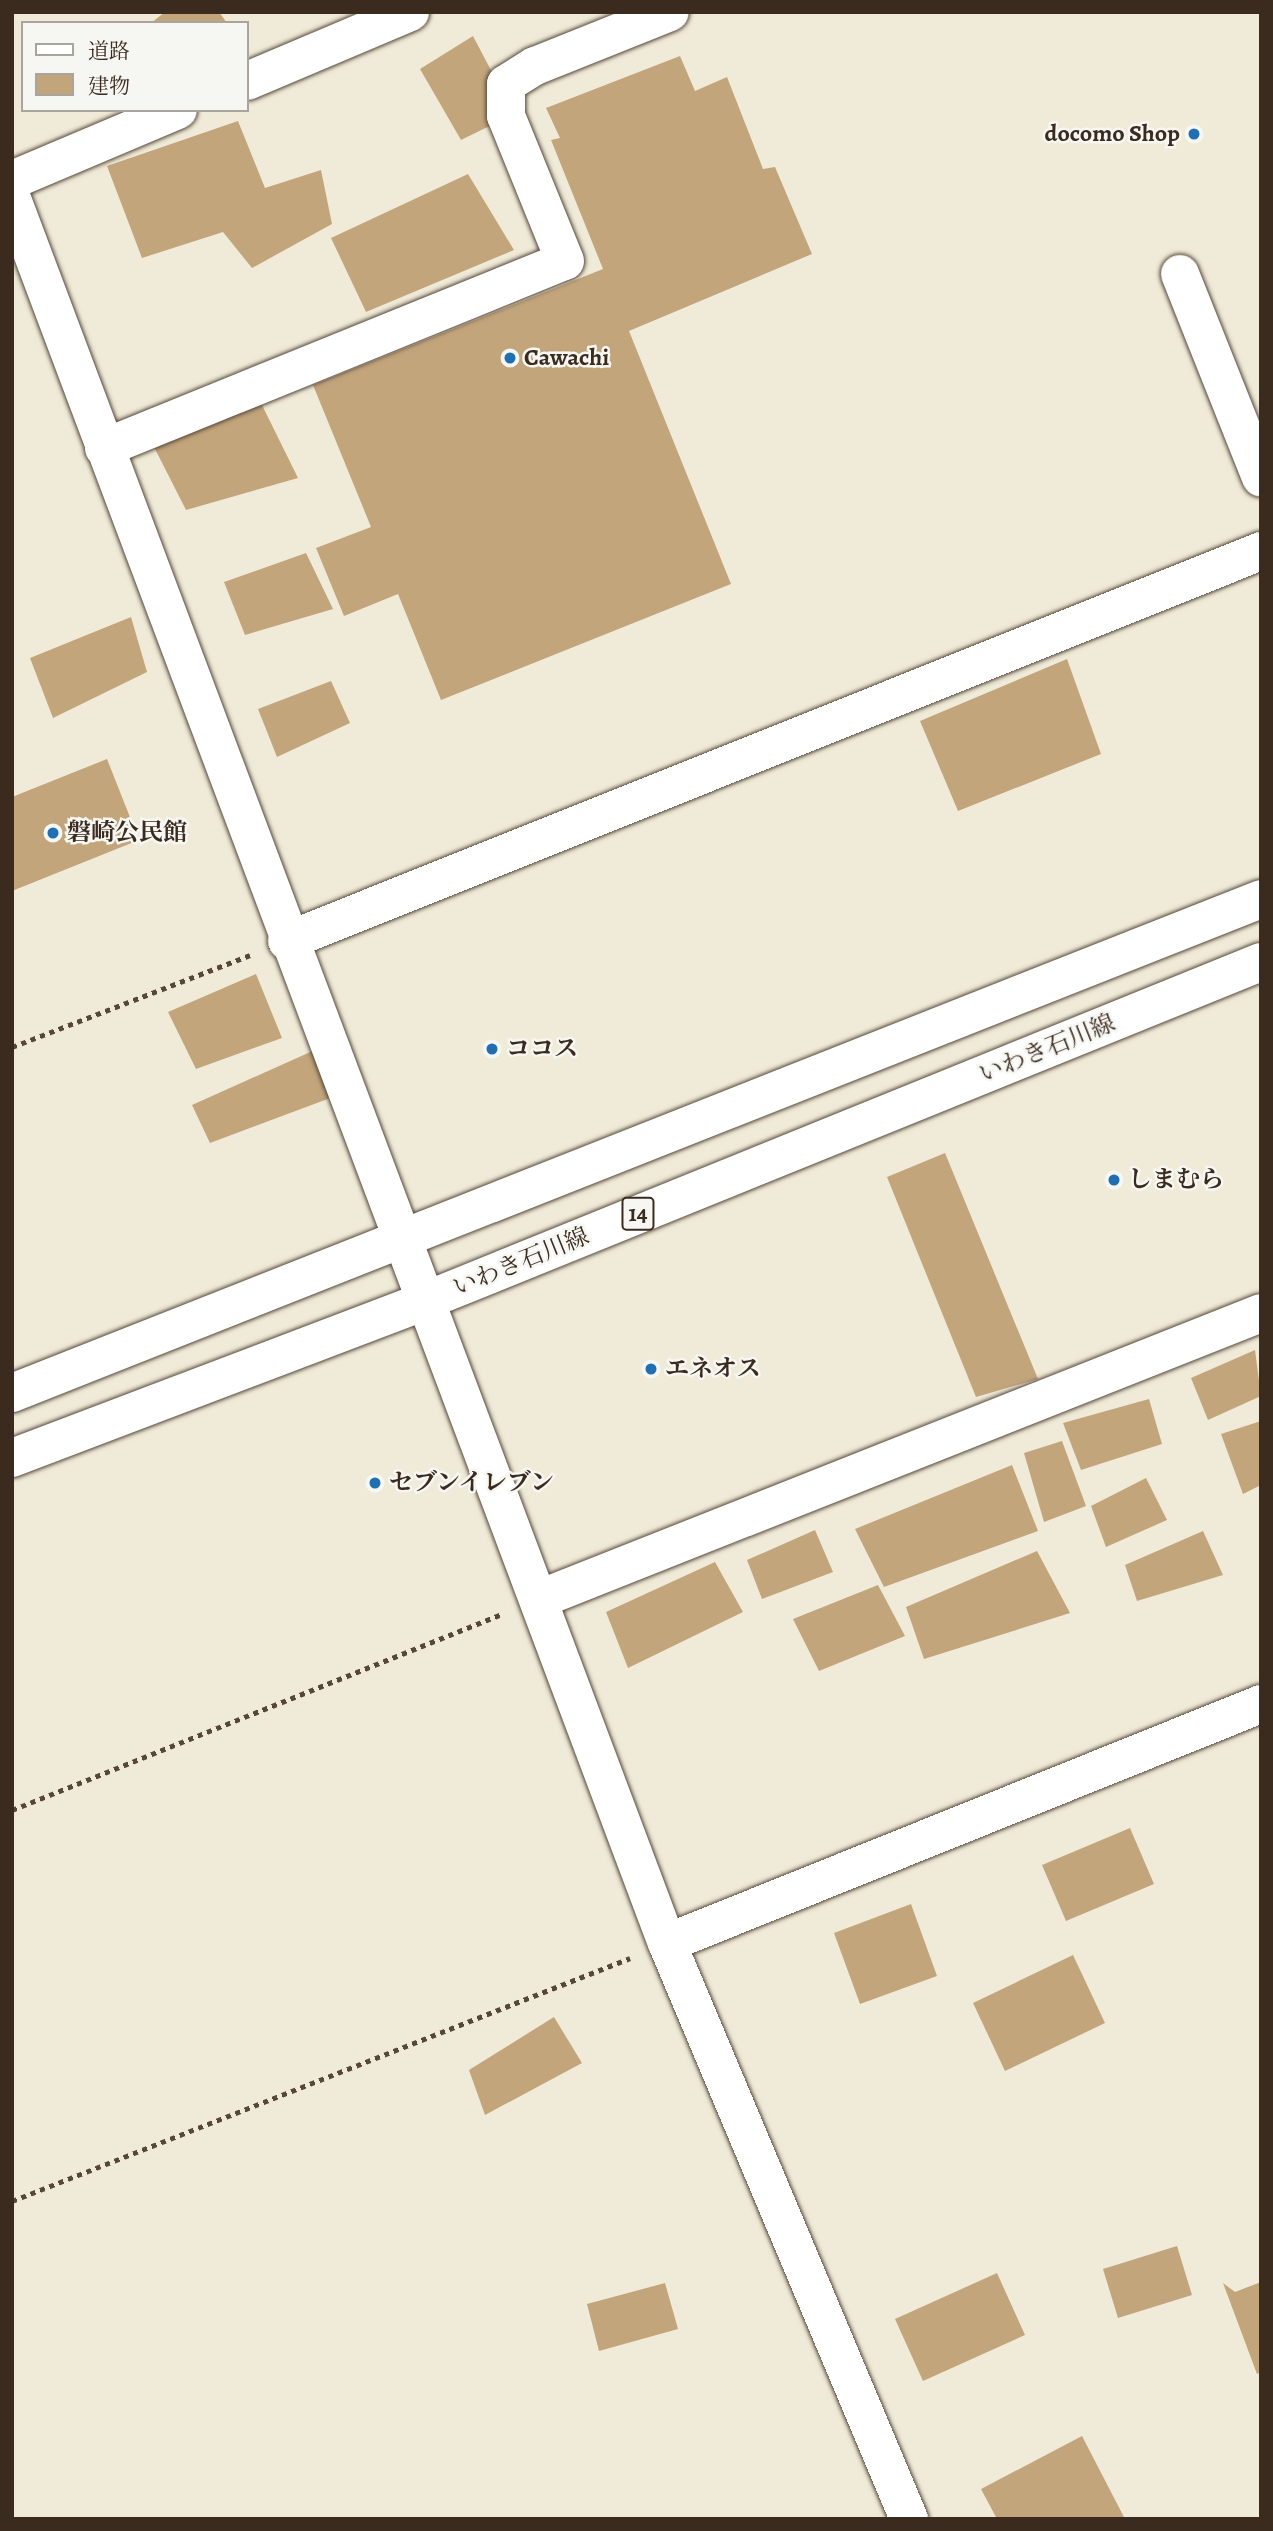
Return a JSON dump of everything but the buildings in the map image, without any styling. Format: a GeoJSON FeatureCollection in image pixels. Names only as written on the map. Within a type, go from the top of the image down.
{"type":"FeatureCollection","features":[{"type":"Feature","properties":{"kind":"street"},"geometry":{"type":"LineString","coordinates":[[248,81],[411,12]]}},
{"type":"Feature","properties":{"kind":"street"},"geometry":{"type":"LineString","coordinates":[[104,448],[565,261],[506,116],[506,85],[535,66],[670,12]]}},
{"type":"Feature","properties":{"kind":"street"},"geometry":{"type":"LineString","coordinates":[[12,180],[172,112]]}},
{"type":"Feature","properties":{"kind":"street"},"geometry":{"type":"LineString","coordinates":[[12,199],[288,941],[542,1598],[667,1943],[909,2519]]}},
{"type":"Feature","properties":{"kind":"street"},"geometry":{"type":"LineString","coordinates":[[1180,274],[1261,478]]}},
{"type":"Feature","properties":{"kind":"street"},"geometry":{"type":"LineString","coordinates":[[288,941],[1261,551]]}},
{"type":"Feature","properties":{"kind":"street"},"geometry":{"type":"LineString","coordinates":[[12,1393],[1261,899]]}},
{"type":"Feature","properties":{"kind":"street","name":"いわき石川線"},"geometry":{"type":"LineString","coordinates":[[12,1458],[427,1300],[1261,962]]}},
{"type":"Feature","properties":{"kind":"street"},"geometry":{"type":"LineString","coordinates":[[542,1598],[1261,1313]]}},
{"type":"Feature","properties":{"kind":"street"},"geometry":{"type":"LineString","coordinates":[[667,1943],[1261,1704]]}},
{"type":"Feature","properties":{"kind":"path"},"geometry":{"type":"LineString","coordinates":[[12,1047],[288,941]]}},
{"type":"Feature","properties":{"kind":"path"},"geometry":{"type":"LineString","coordinates":[[12,1810],[542,1598]]}},
{"type":"Feature","properties":{"kind":"path"},"geometry":{"type":"LineString","coordinates":[[12,2201],[667,1943]]}},
{"type":"Feature","properties":{"kind":"place","name":"docomo Shop"},"geometry":{"type":"Point","coordinates":[1194,134]}},
{"type":"Feature","properties":{"kind":"place","name":"Cawachi"},"geometry":{"type":"Point","coordinates":[510,358]}},
{"type":"Feature","properties":{"kind":"place","name":"磐崎公民館"},"geometry":{"type":"Point","coordinates":[53,833]}},
{"type":"Feature","properties":{"kind":"place","name":"ココス"},"geometry":{"type":"Point","coordinates":[492,1049]}},
{"type":"Feature","properties":{"kind":"place","name":"しまむら"},"geometry":{"type":"Point","coordinates":[1114,1180]}},
{"type":"Feature","properties":{"kind":"place","name":"エネオス"},"geometry":{"type":"Point","coordinates":[651,1369]}},
{"type":"Feature","properties":{"kind":"place","name":"セブンイレブン"},"geometry":{"type":"Point","coordinates":[375,1483]}}]}
